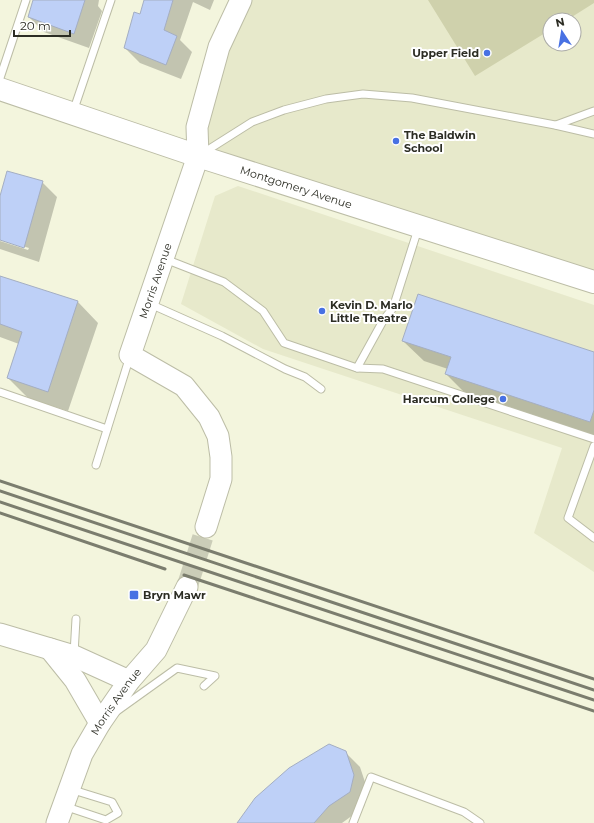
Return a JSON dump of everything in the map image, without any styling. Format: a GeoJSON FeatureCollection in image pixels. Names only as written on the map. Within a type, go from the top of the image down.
{"type":"FeatureCollection","features":[{"type":"Feature","properties":{"kind":"main road","name":"Montgomery Avenue"},"geometry":{"type":"LineString","coordinates":[[0,89],[198,156],[594,282]]}},
{"type":"Feature","properties":{"kind":"street","name":"Morris Avenue"},"geometry":{"type":"LineString","coordinates":[[130,355],[198,156],[197,127],[219,48],[241,0]]}},
{"type":"Feature","properties":{"kind":"street"},"geometry":{"type":"LineString","coordinates":[[130,355],[184,386],[209,417],[218,436],[222,479],[206,527]]}},
{"type":"Feature","properties":{"kind":"street","name":"Morris Avenue"},"geometry":{"type":"LineString","coordinates":[[64,806],[82,754],[129,681],[156,650],[187,587]]}},
{"type":"Feature","properties":{"kind":"street"},"geometry":{"type":"LineString","coordinates":[[0,634],[74,656],[129,681]]}},
{"type":"Feature","properties":{"kind":"street"},"geometry":{"type":"LineString","coordinates":[[50,649],[75,680],[100,724]]}},
{"type":"Feature","properties":{"kind":"lane"},"geometry":{"type":"LineString","coordinates":[[0,78],[26,0]]}},
{"type":"Feature","properties":{"kind":"lane"},"geometry":{"type":"LineString","coordinates":[[72,114],[110,0]]}},
{"type":"Feature","properties":{"kind":"lane"},"geometry":{"type":"LineString","coordinates":[[198,156],[252,122],[284,110],[326,99],[363,94],[412,98],[555,125],[594,134]]}},
{"type":"Feature","properties":{"kind":"lane"},"geometry":{"type":"LineString","coordinates":[[555,125],[594,111]]}},
{"type":"Feature","properties":{"kind":"lane"},"geometry":{"type":"LineString","coordinates":[[357,368],[377,330],[393,308],[419,226]]}},
{"type":"Feature","properties":{"kind":"lane"},"geometry":{"type":"LineString","coordinates":[[163,258],[224,282],[263,311],[284,343],[357,368],[383,369],[594,439]]}},
{"type":"Feature","properties":{"kind":"lane"},"geometry":{"type":"LineString","coordinates":[[148,303],[222,336],[285,369],[305,377],[320,389]]}},
{"type":"Feature","properties":{"kind":"lane"},"geometry":{"type":"LineString","coordinates":[[96,465],[130,355]]}},
{"type":"Feature","properties":{"kind":"lane"},"geometry":{"type":"LineString","coordinates":[[0,392],[107,429]]}},
{"type":"Feature","properties":{"kind":"lane"},"geometry":{"type":"LineString","coordinates":[[594,446],[568,518],[594,538]]}},
{"type":"Feature","properties":{"kind":"lane"},"geometry":{"type":"LineString","coordinates":[[74,656],[76,619]]}},
{"type":"Feature","properties":{"kind":"lane"},"geometry":{"type":"LineString","coordinates":[[100,724],[177,668],[215,676],[204,686]]}},
{"type":"Feature","properties":{"kind":"lane"},"geometry":{"type":"LineString","coordinates":[[353,823],[371,777],[464,812],[480,823]]}},
{"type":"Feature","properties":{"kind":"lane"},"geometry":{"type":"LineString","coordinates":[[112,802],[118,813],[106,820],[64,806],[112,802]]}},
{"type":"Feature","properties":{"kind":"shaded area","name":"The Baldwin School"},"geometry":{"type":"Polygon","coordinates":[[[241,0],[594,0],[594,282],[198,156],[241,0]]]}},
{"type":"Feature","properties":{"kind":"shaded area","name":"Upper Field"},"geometry":{"type":"Polygon","coordinates":[[[428,0],[594,0],[594,3],[580,12],[542,12],[542,35],[475,76],[428,0]]]}},
{"type":"Feature","properties":{"kind":"shaded area","name":"Harcum College"},"geometry":{"type":"Polygon","coordinates":[[[238,186],[594,305],[594,572],[534,533],[562,448],[263,349],[181,304],[215,196],[238,186]]]}},
{"type":"Feature","properties":{"kind":"building"},"geometry":{"type":"Polygon","coordinates":[[[33,0],[85,0],[74,34],[28,17],[33,0]]]}},
{"type":"Feature","properties":{"kind":"building"},"geometry":{"type":"Polygon","coordinates":[[[144,0],[173,0],[164,30],[177,36],[166,65],[124,48],[134,12],[140,14],[144,0]]]}},
{"type":"Feature","properties":{"kind":"building"},"geometry":{"type":"Polygon","coordinates":[[[7,171],[43,181],[24,248],[0,240],[0,196],[7,171]]]}},
{"type":"Feature","properties":{"kind":"building"},"geometry":{"type":"Polygon","coordinates":[[[0,276],[78,301],[48,392],[7,378],[22,332],[0,324],[0,276]]]}},
{"type":"Feature","properties":{"kind":"building"},"geometry":{"type":"Polygon","coordinates":[[[418,294],[594,352],[594,410],[590,422],[445,374],[451,357],[402,341],[418,294]]]}},
{"type":"Feature","properties":{"kind":"building"},"geometry":{"type":"Polygon","coordinates":[[[329,744],[346,751],[354,775],[350,792],[329,806],[314,823],[237,823],[255,798],[289,768],[329,744]]]}},
{"type":"Feature","properties":{"kind":"tunnel"},"geometry":{"type":"LineString","coordinates":[[187,587],[206,527]]}},
{"type":"Feature","properties":{"kind":"railway"},"geometry":{"type":"LineString","coordinates":[[0,481],[594,679]]}},
{"type":"Feature","properties":{"kind":"railway"},"geometry":{"type":"LineString","coordinates":[[0,491],[594,690]]}},
{"type":"Feature","properties":{"kind":"railway"},"geometry":{"type":"LineString","coordinates":[[0,502],[594,700]]}},
{"type":"Feature","properties":{"kind":"railway"},"geometry":{"type":"LineString","coordinates":[[0,513],[165,569]]}},
{"type":"Feature","properties":{"kind":"railway"},"geometry":{"type":"LineString","coordinates":[[184,575],[594,711]]}},
{"type":"Feature","properties":{"kind":"place","name":"Upper Field"},"geometry":{"type":"Point","coordinates":[487,53]}},
{"type":"Feature","properties":{"kind":"place","name":"The Baldwin School"},"geometry":{"type":"Point","coordinates":[396,141]}},
{"type":"Feature","properties":{"kind":"place","name":"Kevin D. Marlo Little Theatre"},"geometry":{"type":"Point","coordinates":[322,311]}},
{"type":"Feature","properties":{"kind":"place","name":"Harcum College"},"geometry":{"type":"Point","coordinates":[503,399]}},
{"type":"Feature","properties":{"kind":"place","name":"Bryn Mawr"},"geometry":{"type":"Point","coordinates":[134,595]}}]}
